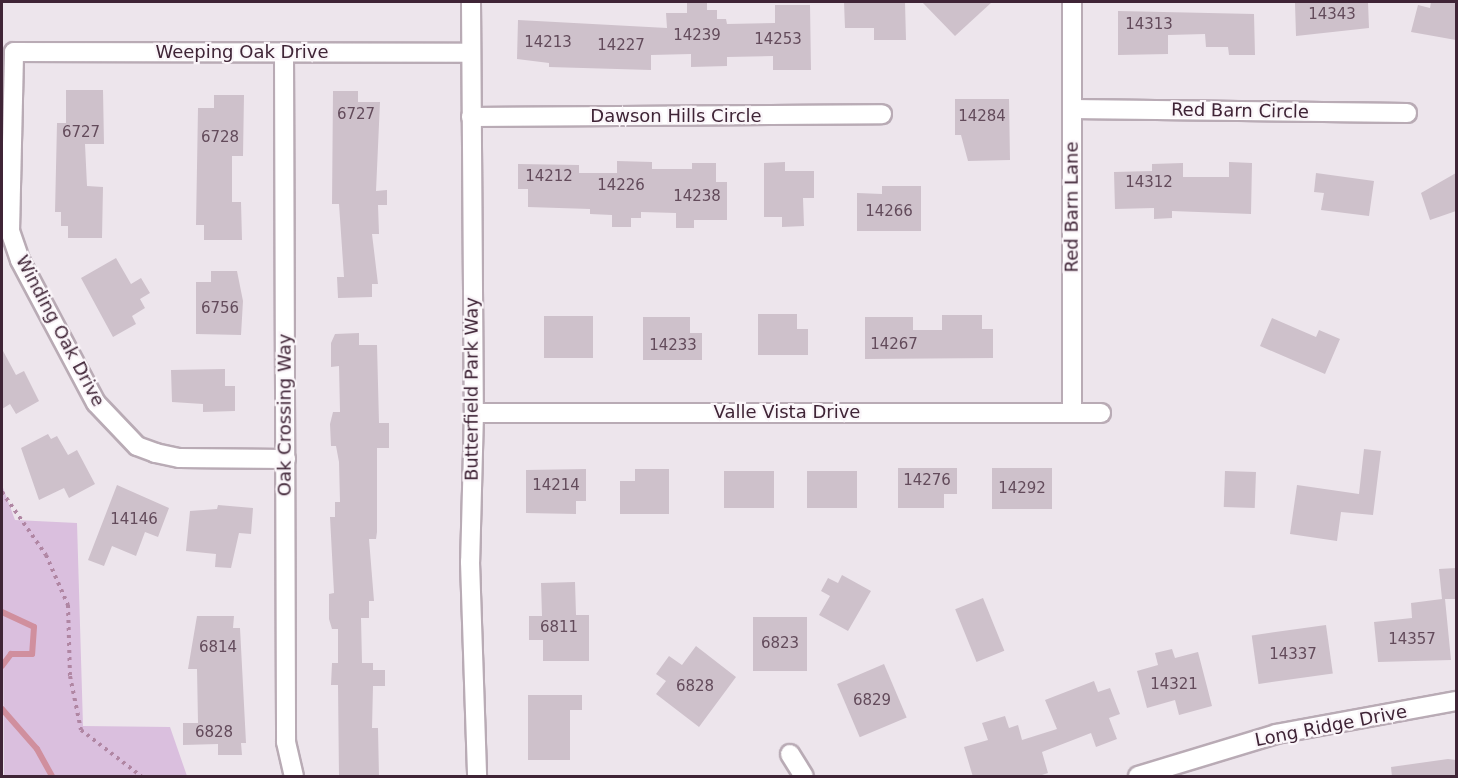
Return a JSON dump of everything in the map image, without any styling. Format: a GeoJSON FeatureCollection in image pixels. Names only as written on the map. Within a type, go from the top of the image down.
{"type":"FeatureCollection","features":[{"type":"Feature","properties":{"kind":"street","name":"Butterfield Park Way"},"geometry":{"type":"LineString","coordinates":[[471,2],[474,413],[470,562],[477,777]]}},
{"type":"Feature","properties":{"kind":"street","name":"Red Barn Lane"},"geometry":{"type":"LineString","coordinates":[[1072,2],[1072,412]]}},
{"type":"Feature","properties":{"kind":"street","name":"Weeping Oak Drive"},"geometry":{"type":"LineString","coordinates":[[14,52],[471,53]]}},
{"type":"Feature","properties":{"kind":"street","name":"Winding Oak Drive"},"geometry":{"type":"LineString","coordinates":[[14,52],[10,231],[20,260],[96,403],[137,446],[156,453],[207,459],[286,459]]}},
{"type":"Feature","properties":{"kind":"street","name":"Oak Crossing Way"},"geometry":{"type":"LineString","coordinates":[[284,52],[286,742],[294,777]]}},
{"type":"Feature","properties":{"kind":"street","name":"Red Barn Circle"},"geometry":{"type":"LineString","coordinates":[[1072,110],[1407,113]]}},
{"type":"Feature","properties":{"kind":"street","name":"Dawson Hills Circle"},"geometry":{"type":"LineString","coordinates":[[471,117],[882,114]]}},
{"type":"Feature","properties":{"kind":"street","name":"Valle Vista Drive"},"geometry":{"type":"LineString","coordinates":[[474,413],[1101,413]]}},
{"type":"Feature","properties":{"kind":"street","name":"Long Ridge Drive"},"geometry":{"type":"LineString","coordinates":[[1138,777],[1276,734],[1456,701]]}},
{"type":"Feature","properties":{"kind":"street"},"geometry":{"type":"LineString","coordinates":[[790,754],[804,777]]}},
{"type":"Feature","properties":{"kind":"path"},"geometry":{"type":"LineString","coordinates":[[2,492],[46,555],[68,605],[69,676],[81,730],[141,777]]}},
{"type":"Feature","properties":{"kind":"shaded area"},"geometry":{"type":"Polygon","coordinates":[[[2,485],[15,520],[77,523],[83,726],[170,727],[187,776],[4,776],[2,485]]]}},
{"type":"Feature","properties":{"kind":"building"},"geometry":{"type":"Polygon","coordinates":[[[687,2],[707,2],[707,10],[717,10],[717,19],[726,19],[727,24],[775,23],[775,5],[810,5],[811,70],[773,70],[773,56],[727,57],[727,66],[691,67],[691,54],[651,55],[651,70],[549,67],[549,63],[517,59],[518,20],[667,28],[666,13],[687,13],[687,2]]]}},
{"type":"Feature","properties":{"kind":"building"},"geometry":{"type":"Polygon","coordinates":[[[844,2],[905,2],[906,40],[874,40],[874,28],[845,28],[844,2]]]}},
{"type":"Feature","properties":{"kind":"building"},"geometry":{"type":"Polygon","coordinates":[[[922,2],[992,2],[955,36],[922,2]]]}},
{"type":"Feature","properties":{"kind":"building"},"geometry":{"type":"Polygon","coordinates":[[[1368,2],[1369,28],[1296,36],[1295,3],[1368,2]]]}},
{"type":"Feature","properties":{"kind":"building"},"geometry":{"type":"Polygon","coordinates":[[[1431,2],[1456,2],[1456,40],[1411,32],[1418,5],[1430,8],[1431,2]]]}},
{"type":"Feature","properties":{"kind":"building"},"geometry":{"type":"Polygon","coordinates":[[[1118,11],[1254,14],[1255,55],[1229,55],[1228,47],[1206,47],[1205,34],[1168,35],[1168,54],[1118,55],[1118,11]]]}},
{"type":"Feature","properties":{"kind":"building"},"geometry":{"type":"Polygon","coordinates":[[[66,90],[103,90],[104,144],[85,144],[87,186],[103,187],[102,238],[68,238],[68,226],[61,226],[61,212],[55,212],[57,123],[66,123],[66,90]]]}},
{"type":"Feature","properties":{"kind":"building"},"geometry":{"type":"Polygon","coordinates":[[[333,91],[358,91],[358,102],[380,102],[376,191],[387,190],[387,205],[378,205],[379,234],[372,234],[378,284],[372,284],[372,297],[338,298],[337,277],[344,277],[339,204],[332,204],[333,91]]]}},
{"type":"Feature","properties":{"kind":"building"},"geometry":{"type":"Polygon","coordinates":[[[214,95],[244,95],[243,156],[232,156],[232,202],[241,202],[242,240],[204,240],[204,225],[196,225],[198,108],[214,108],[214,95]]]}},
{"type":"Feature","properties":{"kind":"building"},"geometry":{"type":"Polygon","coordinates":[[[955,99],[1009,99],[1010,160],[968,161],[961,135],[955,135],[955,99]]]}},
{"type":"Feature","properties":{"kind":"building"},"geometry":{"type":"Polygon","coordinates":[[[617,161],[652,162],[652,169],[692,169],[692,163],[716,163],[716,182],[727,182],[727,220],[694,220],[694,228],[676,228],[676,213],[641,212],[641,218],[631,218],[631,227],[612,227],[612,215],[590,214],[590,209],[528,207],[528,189],[518,189],[518,164],[579,165],[579,173],[617,173],[617,161]]]}},
{"type":"Feature","properties":{"kind":"building"},"geometry":{"type":"Polygon","coordinates":[[[785,162],[785,171],[814,171],[814,198],[803,198],[804,226],[782,227],[782,217],[764,217],[764,163],[785,162]]]}},
{"type":"Feature","properties":{"kind":"building"},"geometry":{"type":"Polygon","coordinates":[[[1229,162],[1252,163],[1251,214],[1172,211],[1172,218],[1154,219],[1154,208],[1115,209],[1114,172],[1152,171],[1152,164],[1183,163],[1183,177],[1229,177],[1229,162]]]}},
{"type":"Feature","properties":{"kind":"building"},"geometry":{"type":"Polygon","coordinates":[[[1316,173],[1374,181],[1369,216],[1321,210],[1324,193],[1314,192],[1316,173]]]}},
{"type":"Feature","properties":{"kind":"building"},"geometry":{"type":"Polygon","coordinates":[[[1456,173],[1456,211],[1430,220],[1421,193],[1456,173]]]}},
{"type":"Feature","properties":{"kind":"building"},"geometry":{"type":"Polygon","coordinates":[[[882,186],[921,186],[921,231],[857,231],[857,193],[882,194],[882,186]]]}},
{"type":"Feature","properties":{"kind":"building"},"geometry":{"type":"Polygon","coordinates":[[[116,258],[131,284],[141,278],[150,293],[140,299],[145,308],[132,316],[136,324],[113,337],[81,278],[116,258]]]}},
{"type":"Feature","properties":{"kind":"building"},"geometry":{"type":"Polygon","coordinates":[[[211,271],[237,271],[243,301],[241,335],[196,334],[196,282],[211,282],[211,271]]]}},
{"type":"Feature","properties":{"kind":"building"},"geometry":{"type":"Polygon","coordinates":[[[758,314],[797,314],[797,329],[808,329],[808,355],[758,355],[758,314]]]}},
{"type":"Feature","properties":{"kind":"building"},"geometry":{"type":"Polygon","coordinates":[[[942,315],[982,315],[982,329],[993,329],[993,358],[865,359],[865,317],[913,317],[913,330],[942,330],[942,315]]]}},
{"type":"Feature","properties":{"kind":"building"},"geometry":{"type":"Polygon","coordinates":[[[544,316],[593,316],[593,358],[544,358],[544,316]]]}},
{"type":"Feature","properties":{"kind":"building"},"geometry":{"type":"Polygon","coordinates":[[[643,317],[690,317],[690,333],[702,333],[702,360],[643,360],[643,317]]]}},
{"type":"Feature","properties":{"kind":"building"},"geometry":{"type":"Polygon","coordinates":[[[1272,318],[1316,337],[1319,330],[1340,339],[1325,374],[1260,346],[1272,318]]]}},
{"type":"Feature","properties":{"kind":"building"},"geometry":{"type":"Polygon","coordinates":[[[359,333],[359,345],[377,345],[379,423],[389,423],[389,448],[377,448],[377,532],[376,539],[369,539],[374,601],[369,601],[369,618],[361,618],[362,663],[373,663],[373,670],[385,670],[385,686],[373,686],[372,728],[378,728],[379,777],[339,777],[338,685],[331,685],[332,663],[338,663],[338,629],[332,629],[329,619],[329,594],[334,593],[330,517],[335,517],[335,502],[340,502],[339,462],[336,446],[331,446],[330,424],[333,412],[340,412],[339,366],[331,367],[331,343],[335,334],[359,333]]]}},
{"type":"Feature","properties":{"kind":"building"},"geometry":{"type":"Polygon","coordinates":[[[2,349],[16,375],[24,371],[39,401],[16,414],[10,404],[2,409],[2,349]]]}},
{"type":"Feature","properties":{"kind":"building"},"geometry":{"type":"Polygon","coordinates":[[[225,369],[225,386],[235,386],[235,411],[203,412],[203,404],[172,402],[171,370],[225,369]]]}},
{"type":"Feature","properties":{"kind":"building"},"geometry":{"type":"Polygon","coordinates":[[[48,434],[51,439],[57,436],[68,455],[77,450],[95,484],[69,498],[64,488],[39,500],[21,448],[48,434]]]}},
{"type":"Feature","properties":{"kind":"building"},"geometry":{"type":"Polygon","coordinates":[[[1364,449],[1381,451],[1373,515],[1341,512],[1337,541],[1290,534],[1297,485],[1359,494],[1364,449]]]}},
{"type":"Feature","properties":{"kind":"building"},"geometry":{"type":"Polygon","coordinates":[[[898,468],[957,468],[957,494],[944,494],[944,508],[898,508],[898,468]]]}},
{"type":"Feature","properties":{"kind":"building"},"geometry":{"type":"Polygon","coordinates":[[[992,468],[1052,468],[1052,509],[992,509],[992,468]]]}},
{"type":"Feature","properties":{"kind":"building"},"geometry":{"type":"Polygon","coordinates":[[[586,469],[586,501],[576,501],[576,514],[526,513],[526,470],[586,469]]]}},
{"type":"Feature","properties":{"kind":"building"},"geometry":{"type":"Polygon","coordinates":[[[635,469],[669,469],[669,514],[620,514],[620,481],[635,481],[635,469]]]}},
{"type":"Feature","properties":{"kind":"building"},"geometry":{"type":"Polygon","coordinates":[[[724,471],[774,471],[774,508],[724,508],[724,471]]]}},
{"type":"Feature","properties":{"kind":"building"},"geometry":{"type":"Polygon","coordinates":[[[807,471],[857,471],[857,508],[807,508],[807,471]]]}},
{"type":"Feature","properties":{"kind":"building"},"geometry":{"type":"Polygon","coordinates":[[[1225,471],[1256,472],[1255,508],[1224,507],[1225,471]]]}},
{"type":"Feature","properties":{"kind":"building"},"geometry":{"type":"Polygon","coordinates":[[[117,485],[169,508],[158,537],[145,532],[136,556],[112,546],[104,566],[88,560],[117,485]]]}},
{"type":"Feature","properties":{"kind":"building"},"geometry":{"type":"Polygon","coordinates":[[[218,505],[253,508],[251,534],[239,533],[231,568],[215,567],[216,554],[186,551],[190,511],[217,509],[218,505]]]}},
{"type":"Feature","properties":{"kind":"building"},"geometry":{"type":"Polygon","coordinates":[[[1456,568],[1456,599],[1445,599],[1451,660],[1378,662],[1374,622],[1412,618],[1411,603],[1442,599],[1439,569],[1456,568]]]}},
{"type":"Feature","properties":{"kind":"building"},"geometry":{"type":"Polygon","coordinates":[[[842,575],[871,591],[848,631],[819,615],[830,596],[821,591],[828,578],[838,583],[842,575]]]}},
{"type":"Feature","properties":{"kind":"building"},"geometry":{"type":"Polygon","coordinates":[[[575,582],[576,615],[589,615],[589,661],[543,661],[543,640],[529,640],[529,616],[542,616],[541,583],[575,582]]]}},
{"type":"Feature","properties":{"kind":"building"},"geometry":{"type":"Polygon","coordinates":[[[983,598],[1004,651],[977,662],[955,609],[983,598]]]}},
{"type":"Feature","properties":{"kind":"building"},"geometry":{"type":"Polygon","coordinates":[[[197,616],[234,616],[233,628],[240,628],[246,743],[241,743],[242,755],[218,755],[218,744],[183,745],[183,723],[198,723],[197,669],[188,669],[197,616]]]}},
{"type":"Feature","properties":{"kind":"building"},"geometry":{"type":"Polygon","coordinates":[[[753,617],[807,617],[807,671],[753,671],[753,617]]]}},
{"type":"Feature","properties":{"kind":"building"},"geometry":{"type":"Polygon","coordinates":[[[1326,625],[1333,674],[1259,684],[1252,635],[1326,625]]]}},
{"type":"Feature","properties":{"kind":"building"},"geometry":{"type":"Polygon","coordinates":[[[696,646],[736,677],[699,727],[656,694],[666,681],[656,674],[669,656],[682,665],[696,646]]]}},
{"type":"Feature","properties":{"kind":"building"},"geometry":{"type":"Polygon","coordinates":[[[1172,649],[1175,658],[1198,652],[1212,706],[1179,715],[1175,700],[1147,708],[1137,671],[1158,665],[1155,653],[1172,649]]]}},
{"type":"Feature","properties":{"kind":"building"},"geometry":{"type":"Polygon","coordinates":[[[884,664],[907,717],[860,737],[837,684],[884,664]]]}},
{"type":"Feature","properties":{"kind":"building"},"geometry":{"type":"Polygon","coordinates":[[[1094,681],[1098,692],[1110,688],[1120,714],[1109,718],[1117,739],[1096,747],[1091,733],[1042,752],[1048,773],[1036,777],[973,777],[964,747],[988,740],[982,723],[1005,716],[1009,728],[1018,725],[1022,740],[1057,729],[1045,700],[1094,681]]]}},
{"type":"Feature","properties":{"kind":"building"},"geometry":{"type":"Polygon","coordinates":[[[528,695],[582,695],[582,710],[570,710],[570,760],[528,760],[528,695]]]}},
{"type":"Feature","properties":{"kind":"building"},"geometry":{"type":"Polygon","coordinates":[[[1448,759],[1456,760],[1456,777],[1392,777],[1391,767],[1448,759]]]}},
{"type":"Feature","properties":{"kind":"waterway"},"geometry":{"type":"LineString","coordinates":[[2,612],[34,627],[32,654],[11,654],[2,666]]}},
{"type":"Feature","properties":{"kind":"waterway"},"geometry":{"type":"LineString","coordinates":[[2,709],[37,749],[52,776]]}}]}
